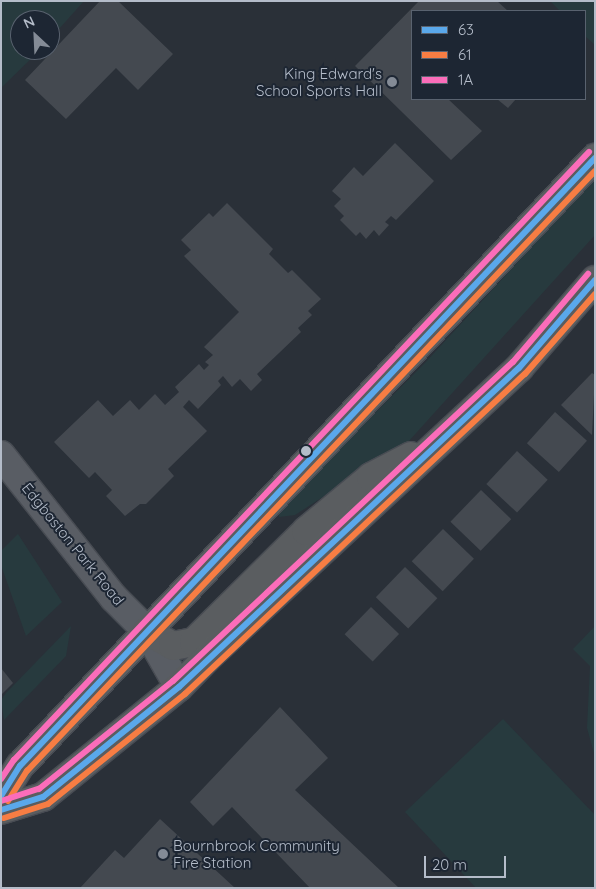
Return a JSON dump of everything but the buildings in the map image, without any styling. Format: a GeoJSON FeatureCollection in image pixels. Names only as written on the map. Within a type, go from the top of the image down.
{"type":"FeatureCollection","features":[{"type":"Feature","properties":{"kind":"highway"},"geometry":{"type":"LineString","coordinates":[[1,796],[20,766],[595,158]]}},
{"type":"Feature","properties":{"kind":"highway"},"geometry":{"type":"LineString","coordinates":[[1,810],[43,797],[179,687],[208,657],[519,368],[595,280]]}},
{"type":"Feature","properties":{"kind":"highway"},"geometry":{"type":"LineString","coordinates":[[147,631],[172,646],[194,642],[306,531],[371,477],[442,440]]}},
{"type":"Feature","properties":{"kind":"street","name":"Edgbaston Park Road"},"geometry":{"type":"LineString","coordinates":[[1,455],[114,598],[147,631],[179,687]]}},
{"type":"Feature","properties":{"kind":"green space"},"geometry":{"type":"Polygon","coordinates":[[[1,1],[84,1],[60,28],[60,10],[10,10],[10,60],[30,60],[1,88],[1,1]]]}},
{"type":"Feature","properties":{"kind":"green space"},"geometry":{"type":"Polygon","coordinates":[[[550,1],[595,1],[595,45],[586,37],[586,10],[559,10],[550,1]]]}},
{"type":"Feature","properties":{"kind":"green space"},"geometry":{"type":"Polygon","coordinates":[[[595,178],[595,235],[408,442],[295,515],[279,517],[279,509],[424,364],[595,178]]]}},
{"type":"Feature","properties":{"kind":"green space"},"geometry":{"type":"Polygon","coordinates":[[[18,534],[62,602],[26,636],[1,565],[1,551],[18,534]]]}},
{"type":"Feature","properties":{"kind":"green space"},"geometry":{"type":"Polygon","coordinates":[[[71,626],[66,656],[4,720],[1,700],[71,626]]]}},
{"type":"Feature","properties":{"kind":"green space"},"geometry":{"type":"Polygon","coordinates":[[[595,626],[595,757],[587,728],[590,666],[573,649],[595,626]]]}},
{"type":"Feature","properties":{"kind":"green space"},"geometry":{"type":"Polygon","coordinates":[[[503,719],[595,815],[595,888],[476,888],[405,812],[503,719]]]}},
{"type":"Feature","properties":{"kind":"transit line","name":"1A"},"geometry":{"type":"LineString","coordinates":[[1,779],[14,760],[589,152]]}},
{"type":"Feature","properties":{"kind":"transit line","name":"63"},"geometry":{"type":"LineString","coordinates":[[1,796],[20,766],[595,158]]}},
{"type":"Feature","properties":{"kind":"transit line","name":"61"},"geometry":{"type":"LineString","coordinates":[[8,801],[27,771],[595,171]]}},
{"type":"Feature","properties":{"kind":"transit line","name":"1A"},"geometry":{"type":"LineString","coordinates":[[1,801],[39,789],[173,681],[513,362],[588,274]]}},
{"type":"Feature","properties":{"kind":"transit line","name":"63"},"geometry":{"type":"LineString","coordinates":[[1,810],[43,797],[179,687],[519,368],[595,280]]}},
{"type":"Feature","properties":{"kind":"transit line","name":"61"},"geometry":{"type":"LineString","coordinates":[[4,818],[48,804],[185,694],[525,374],[595,294]]}},
{"type":"Feature","properties":{"kind":"place","name":"King Edward's School Sports Hall"},"geometry":{"type":"Point","coordinates":[392,82]}},
{"type":"Feature","properties":{"kind":"place","name":"Bournbrook Community Fire Station"},"geometry":{"type":"Point","coordinates":[163,854]}}]}
